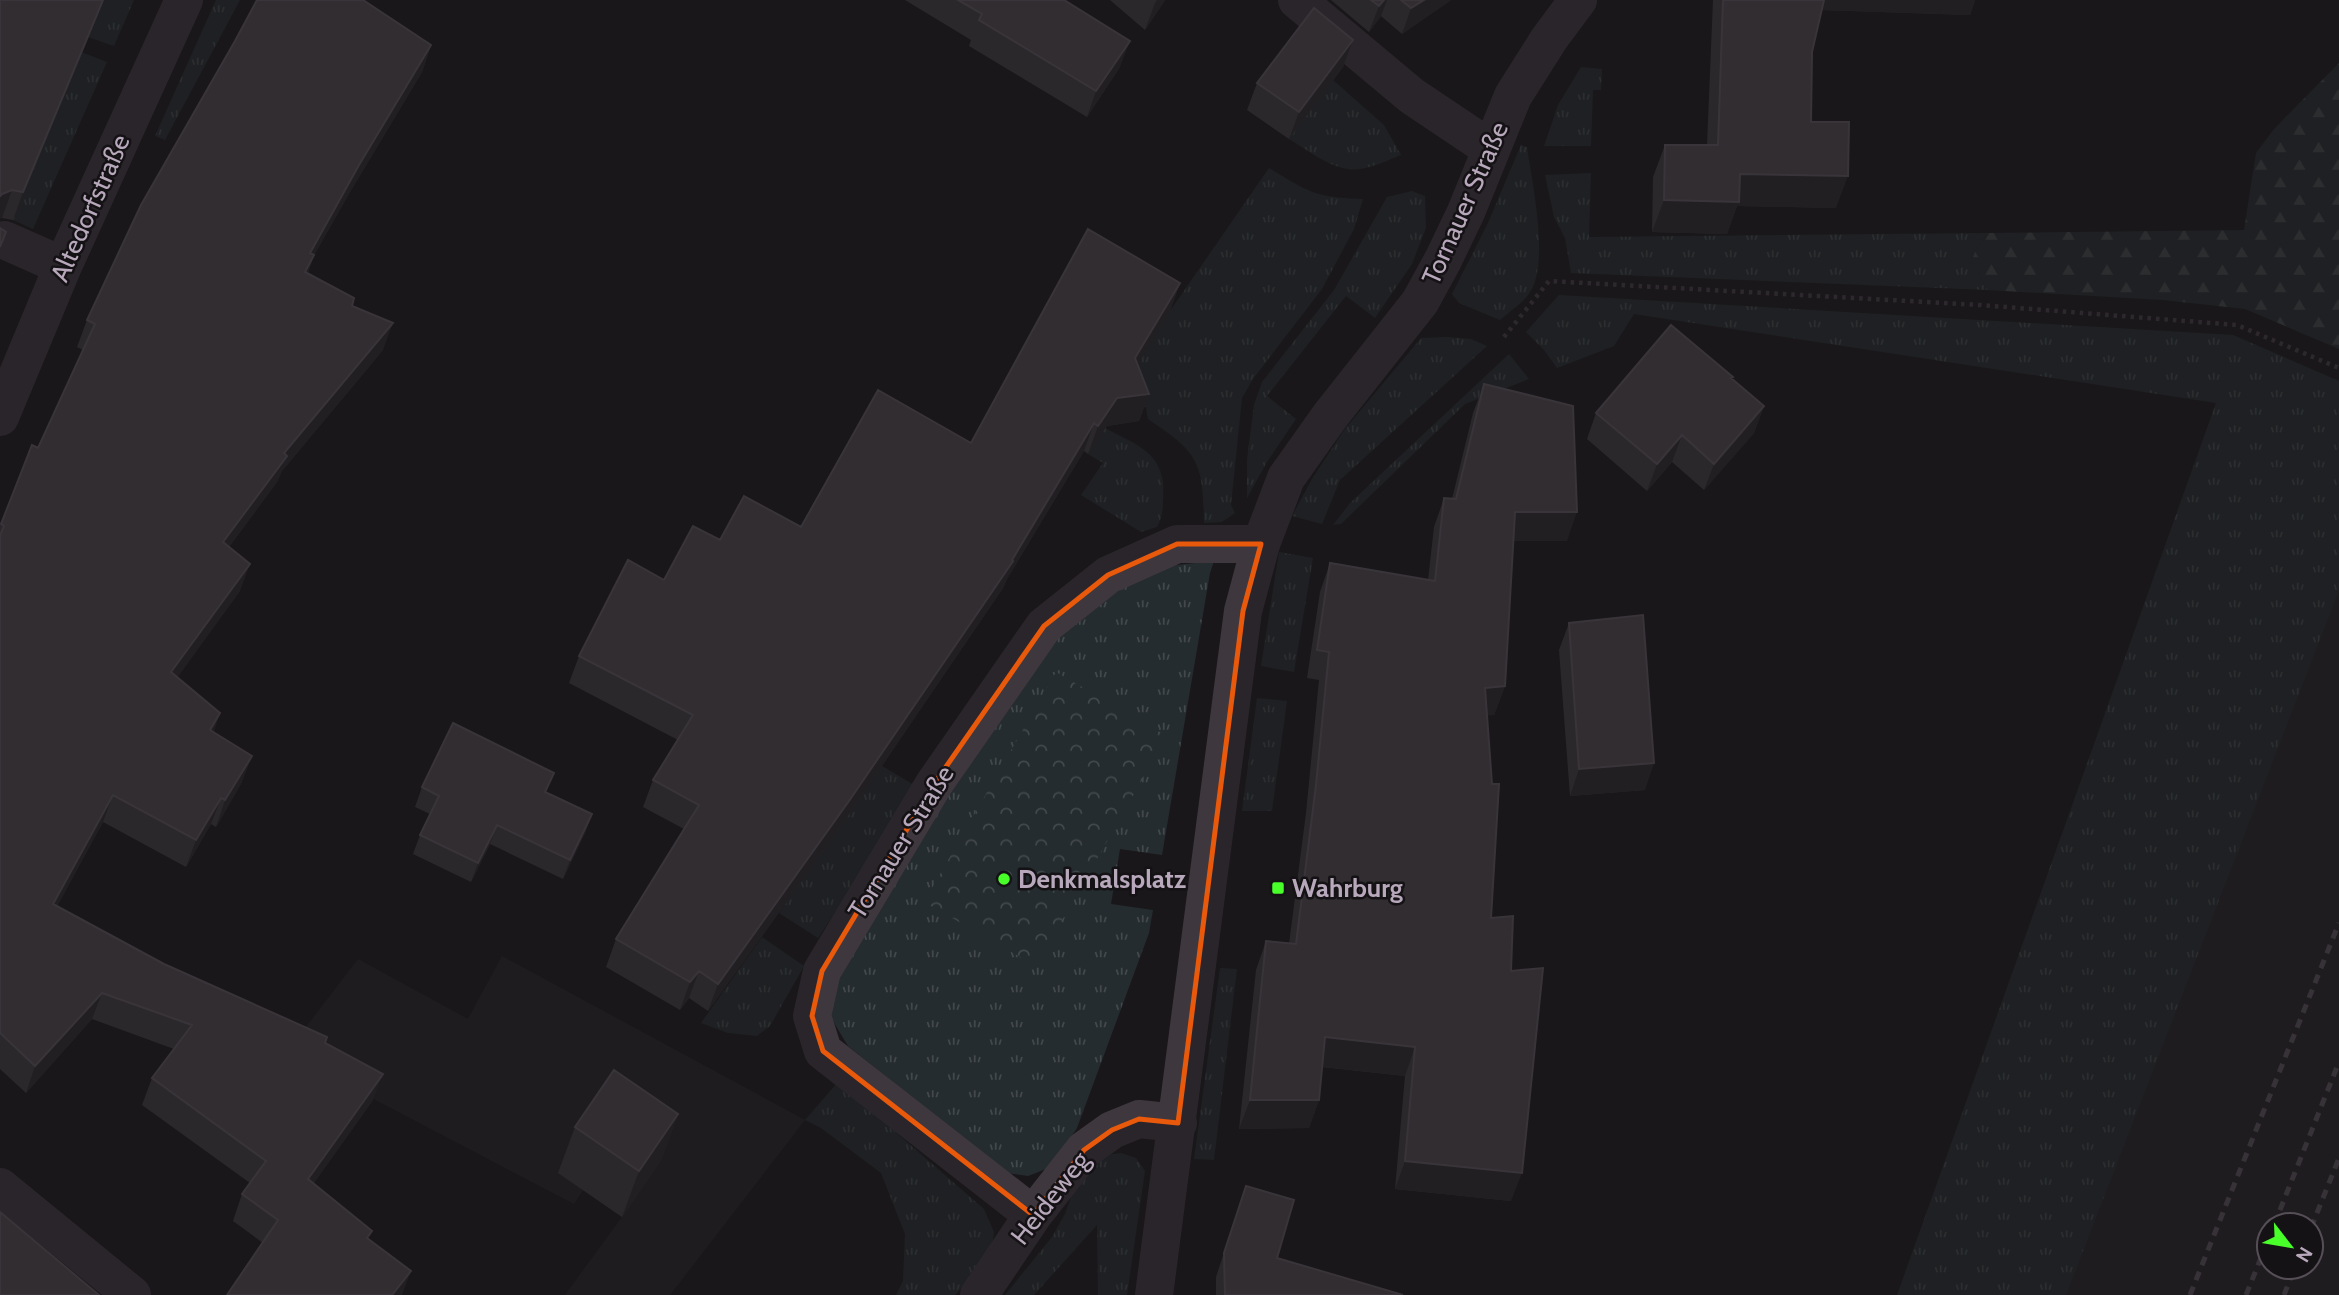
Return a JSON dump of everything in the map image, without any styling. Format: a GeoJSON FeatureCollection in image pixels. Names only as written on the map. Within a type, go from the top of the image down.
{"type":"FeatureCollection","features":[{"type":"Feature","properties":{"kind":"street","name":"Altedorfstraße"},"geometry":{"type":"LineString","coordinates":[[0,417],[63,266],[184,0]]}},
{"type":"Feature","properties":{"kind":"street"},"geometry":{"type":"LineString","coordinates":[[1297,0],[1412,96],[1491,149]]}},
{"type":"Feature","properties":{"kind":"street","name":"Tornauer Straße"},"geometry":{"type":"LineString","coordinates":[[1154,1295],[1243,611],[1261,544],[1286,478],[1330,416],[1420,302],[1443,260],[1513,96],[1549,38],[1578,0]]}},
{"type":"Feature","properties":{"kind":"street"},"geometry":{"type":"LineString","coordinates":[[4,240],[63,266]]}},
{"type":"Feature","properties":{"kind":"street","name":"Tornauer Straße"},"geometry":{"type":"LineString","coordinates":[[1033,1215],[823,1051],[812,1016],[822,971],[934,784],[1044,626],[1108,575],[1177,544],[1261,544]]}},
{"type":"Feature","properties":{"kind":"street","name":"Heideweg"},"geometry":{"type":"LineString","coordinates":[[979,1295],[1033,1215],[1084,1150],[1112,1130],[1139,1119],[1178,1123]]}},
{"type":"Feature","properties":{"kind":"street"},"geometry":{"type":"LineString","coordinates":[[0,1187],[132,1295]]}},
{"type":"Feature","properties":{"kind":"path"},"geometry":{"type":"LineString","coordinates":[[1504,337],[1549,281],[1980,305],[2238,325],[2339,368]]}},
{"type":"Feature","properties":{"kind":"highlighted area"},"geometry":{"type":"Polygon","coordinates":[[[1177,544],[1261,544],[1243,611],[1178,1123],[1139,1119],[1112,1130],[1084,1150],[1033,1215],[823,1051],[812,1016],[822,971],[934,784],[1044,626],[1108,575],[1177,544]]]}},
{"type":"Feature","properties":{"kind":"shaded area"},"geometry":{"type":"Polygon","coordinates":[[[2339,422],[2339,1295],[2036,1295],[2339,422]]]}},
{"type":"Feature","properties":{"kind":"shaded area"},"geometry":{"type":"Polygon","coordinates":[[[502,956],[805,1120],[670,1295],[565,1295],[622,1217],[583,1190],[574,1204],[286,1053],[358,959],[468,1019],[502,956]]]}},
{"type":"Feature","properties":{"kind":"green space"},"geometry":{"type":"Polygon","coordinates":[[[104,0],[134,0],[114,46],[88,37],[104,0]]]}},
{"type":"Feature","properties":{"kind":"green space"},"geometry":{"type":"Polygon","coordinates":[[[216,0],[240,0],[165,140],[155,136],[216,0]]]}},
{"type":"Feature","properties":{"kind":"green space"},"geometry":{"type":"Polygon","coordinates":[[[81,52],[107,62],[33,229],[13,220],[81,52]]]}},
{"type":"Feature","properties":{"kind":"green space"},"geometry":{"type":"Polygon","coordinates":[[[2339,63],[2339,349],[2245,309],[2163,300],[1988,290],[1971,262],[1977,247],[1989,233],[2244,230],[2256,153],[2274,129],[2339,63]]]}},
{"type":"Feature","properties":{"kind":"green space"},"geometry":{"type":"Polygon","coordinates":[[[1581,67],[1602,69],[1601,90],[1593,90],[1591,146],[1544,146],[1558,105],[1581,67]]]}},
{"type":"Feature","properties":{"kind":"green space"},"geometry":{"type":"Polygon","coordinates":[[[1333,80],[1384,125],[1401,155],[1354,170],[1325,161],[1289,139],[1333,80]]]}},
{"type":"Feature","properties":{"kind":"green space"},"geometry":{"type":"Polygon","coordinates":[[[1521,145],[1527,147],[1536,202],[1538,265],[1535,282],[1528,295],[1500,320],[1459,303],[1452,294],[1488,223],[1521,145]]]}},
{"type":"Feature","properties":{"kind":"green space"},"geometry":{"type":"Polygon","coordinates":[[[1269,168],[1313,192],[1363,199],[1354,229],[1322,289],[1253,379],[1242,398],[1231,505],[1235,513],[1222,522],[1204,523],[1202,486],[1195,461],[1178,441],[1148,419],[1146,408],[1121,393],[1170,311],[1269,168]]]}},
{"type":"Feature","properties":{"kind":"green space"},"geometry":{"type":"Polygon","coordinates":[[[1591,173],[1589,237],[1989,233],[1977,247],[1971,262],[1988,290],[1571,273],[1565,238],[1554,217],[1545,175],[1591,173]]]}},
{"type":"Feature","properties":{"kind":"green space"},"geometry":{"type":"Polygon","coordinates":[[[1412,191],[1425,196],[1426,228],[1412,264],[1375,318],[1346,296],[1267,396],[1296,419],[1247,498],[1247,459],[1254,405],[1262,382],[1334,290],[1387,197],[1412,191]]]}},
{"type":"Feature","properties":{"kind":"green space"},"geometry":{"type":"Polygon","coordinates":[[[1559,295],[2233,335],[2339,381],[2339,590],[2066,1295],[1897,1295],[2216,403],[1634,314],[1614,346],[1557,368],[1526,332],[1559,295]]]}},
{"type":"Feature","properties":{"kind":"green space"},"geometry":{"type":"Polygon","coordinates":[[[1421,338],[1471,339],[1487,346],[1340,480],[1322,524],[1292,516],[1344,430],[1421,338]]]}},
{"type":"Feature","properties":{"kind":"green space"},"geometry":{"type":"Polygon","coordinates":[[[1509,354],[1529,379],[1465,404],[1341,524],[1333,525],[1350,503],[1509,354]]]}},
{"type":"Feature","properties":{"kind":"green space"},"geometry":{"type":"Polygon","coordinates":[[[1105,428],[1140,447],[1156,462],[1163,484],[1162,511],[1157,527],[1141,532],[1081,495],[1103,463],[1088,454],[1105,428]]]}},
{"type":"Feature","properties":{"kind":"green space"},"geometry":{"type":"Polygon","coordinates":[[[1279,552],[1313,558],[1294,672],[1261,666],[1279,552]]]}},
{"type":"Feature","properties":{"kind":"green space","name":"Denkmalsplatz"},"geometry":{"type":"Polygon","coordinates":[[[1214,561],[1162,855],[1120,849],[1111,904],[1153,910],[1149,933],[1077,1128],[1051,1167],[1028,1176],[1007,1173],[848,1046],[830,1016],[839,966],[969,754],[1070,620],[1158,567],[1214,561]]]}},
{"type":"Feature","properties":{"kind":"green space"},"geometry":{"type":"Polygon","coordinates":[[[1056,672],[1167,736],[1036,966],[924,902],[1056,672]]]}},
{"type":"Feature","properties":{"kind":"green space"},"geometry":{"type":"Polygon","coordinates":[[[1257,698],[1287,701],[1272,811],[1242,811],[1257,698]]]}},
{"type":"Feature","properties":{"kind":"green space"},"geometry":{"type":"Polygon","coordinates":[[[882,766],[919,788],[818,938],[779,913],[882,766]]]}},
{"type":"Feature","properties":{"kind":"green space"},"geometry":{"type":"Polygon","coordinates":[[[762,937],[804,966],[770,1026],[757,1036],[728,1033],[701,1023],[762,937]]]}},
{"type":"Feature","properties":{"kind":"green space"},"geometry":{"type":"Polygon","coordinates":[[[1220,968],[1237,969],[1214,1160],[1194,1159],[1220,968]]]}},
{"type":"Feature","properties":{"kind":"green space"},"geometry":{"type":"Polygon","coordinates":[[[838,1082],[984,1209],[994,1232],[991,1255],[955,1295],[896,1295],[903,1281],[905,1234],[881,1173],[821,1128],[805,1120],[838,1082]]]}},
{"type":"Feature","properties":{"kind":"green space"},"geometry":{"type":"Polygon","coordinates":[[[1121,1153],[1136,1158],[1145,1171],[1127,1295],[1098,1295],[1097,1225],[1034,1295],[1005,1295],[1052,1237],[1065,1214],[1075,1186],[1105,1155],[1121,1153]]]}},
{"type":"Feature","properties":{"kind":"building"},"geometry":{"type":"Polygon","coordinates":[[[0,0],[103,0],[23,192],[12,190],[0,196],[0,0]]]}},
{"type":"Feature","properties":{"kind":"building"},"geometry":{"type":"Polygon","coordinates":[[[257,0],[363,0],[431,45],[310,253],[314,255],[305,272],[354,298],[352,306],[393,323],[284,453],[287,456],[223,542],[250,564],[171,672],[220,713],[210,730],[252,756],[225,800],[221,798],[196,840],[113,795],[53,904],[164,964],[327,1037],[325,1043],[383,1074],[308,1179],[372,1231],[367,1238],[411,1271],[392,1295],[227,1295],[278,1220],[242,1194],[266,1161],[152,1078],[192,1025],[102,993],[35,1066],[0,1033],[0,536],[4,526],[1,524],[32,445],[38,448],[95,324],[87,320],[141,205],[257,0]]]}},
{"type":"Feature","properties":{"kind":"building"},"geometry":{"type":"Polygon","coordinates":[[[958,0],[1064,0],[1130,41],[1096,91],[979,20],[982,14],[958,0]]]}},
{"type":"Feature","properties":{"kind":"building"},"geometry":{"type":"Polygon","coordinates":[[[1371,0],[1384,0],[1379,6],[1371,0]]]}},
{"type":"Feature","properties":{"kind":"building"},"geometry":{"type":"Polygon","coordinates":[[[1401,0],[1424,0],[1411,8],[1401,0]]]}},
{"type":"Feature","properties":{"kind":"building"},"geometry":{"type":"Polygon","coordinates":[[[1723,0],[1824,0],[1812,52],[1811,122],[1849,122],[1848,176],[1740,174],[1739,202],[1664,200],[1665,145],[1718,145],[1723,0]]]}},
{"type":"Feature","properties":{"kind":"building"},"geometry":{"type":"Polygon","coordinates":[[[1314,8],[1353,40],[1299,112],[1257,83],[1314,8]]]}},
{"type":"Feature","properties":{"kind":"building"},"geometry":{"type":"Polygon","coordinates":[[[0,228],[6,232],[0,247],[0,228]]]}},
{"type":"Feature","properties":{"kind":"building"},"geometry":{"type":"Polygon","coordinates":[[[1088,229],[1180,283],[1135,358],[1149,394],[1117,398],[1098,426],[1094,423],[1013,561],[849,801],[718,984],[699,971],[690,982],[616,939],[699,805],[653,780],[693,715],[579,656],[628,560],[664,580],[693,526],[720,540],[744,496],[801,527],[878,390],[971,443],[1088,229]]]}},
{"type":"Feature","properties":{"kind":"building"},"geometry":{"type":"Polygon","coordinates":[[[1671,325],[1764,406],[1714,464],[1682,435],[1657,464],[1596,413],[1671,325]]]}},
{"type":"Feature","properties":{"kind":"building"},"geometry":{"type":"Polygon","coordinates":[[[1484,384],[1573,406],[1577,512],[1515,512],[1505,686],[1485,688],[1492,784],[1499,784],[1491,918],[1513,916],[1511,971],[1543,968],[1522,1173],[1405,1161],[1415,1047],[1325,1037],[1319,1100],[1250,1100],[1266,941],[1296,944],[1329,652],[1317,650],[1330,563],[1435,581],[1444,498],[1456,499],[1484,384]]]}},
{"type":"Feature","properties":{"kind":"building"},"geometry":{"type":"Polygon","coordinates":[[[1643,615],[1654,763],[1579,769],[1569,623],[1643,615]]]}},
{"type":"Feature","properties":{"kind":"building"},"geometry":{"type":"Polygon","coordinates":[[[453,723],[554,773],[545,792],[592,814],[570,860],[497,825],[478,863],[420,835],[439,796],[422,787],[453,723]]]}},
{"type":"Feature","properties":{"kind":"building"},"geometry":{"type":"Polygon","coordinates":[[[614,1070],[678,1114],[639,1171],[575,1127],[614,1070]]]}},
{"type":"Feature","properties":{"kind":"building"},"geometry":{"type":"Polygon","coordinates":[[[1246,1186],[1294,1200],[1277,1258],[1403,1295],[1225,1295],[1224,1253],[1246,1186]]]}},
{"type":"Feature","properties":{"kind":"building"},"geometry":{"type":"Polygon","coordinates":[[[0,1212],[99,1295],[0,1295],[0,1212]]]}},
{"type":"Feature","properties":{"kind":"railway"},"geometry":{"type":"LineString","coordinates":[[2190,1295],[2339,923]]}},
{"type":"Feature","properties":{"kind":"railway"},"geometry":{"type":"LineString","coordinates":[[2280,1211],[2339,1062]]}},
{"type":"Feature","properties":{"kind":"railway"},"geometry":{"type":"LineString","coordinates":[[2318,1211],[2339,1158]]}},
{"type":"Feature","properties":{"kind":"railway"},"geometry":{"type":"LineString","coordinates":[[2246,1295],[2255,1273]]}},
{"type":"Feature","properties":{"kind":"railway"},"geometry":{"type":"LineString","coordinates":[[2284,1295],[2290,1281]]}},
{"type":"Feature","properties":{"kind":"place","name":"Denkmalsplatz"},"geometry":{"type":"Point","coordinates":[1004,879]}},
{"type":"Feature","properties":{"kind":"place","name":"Wahrburg"},"geometry":{"type":"Point","coordinates":[1278,888]}}]}
